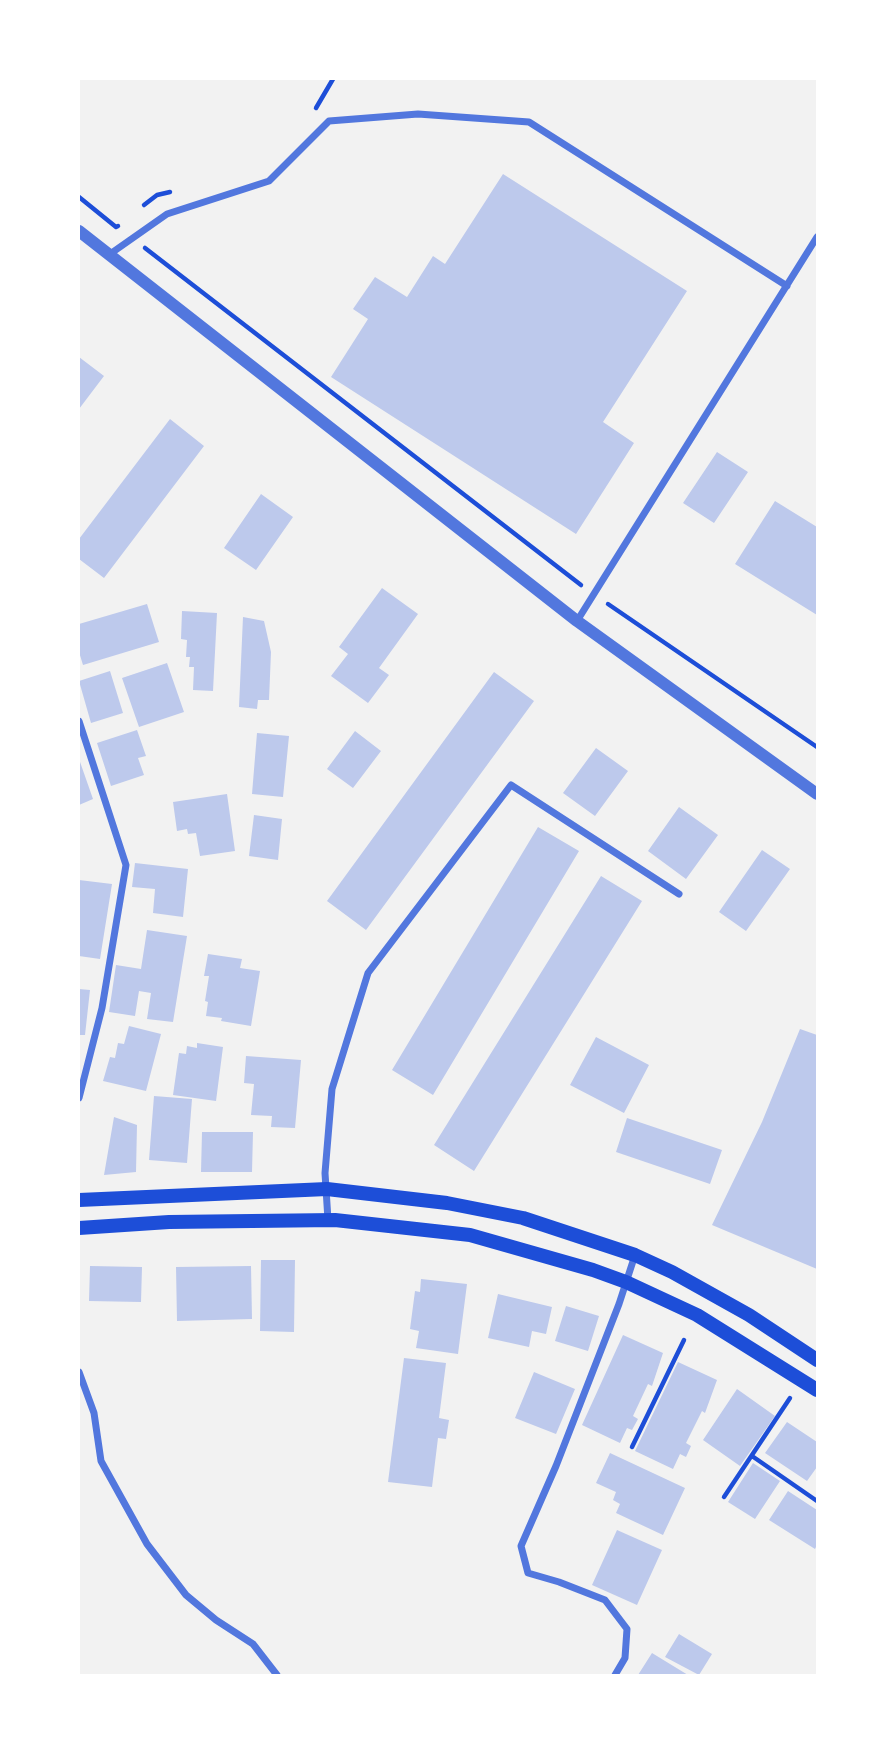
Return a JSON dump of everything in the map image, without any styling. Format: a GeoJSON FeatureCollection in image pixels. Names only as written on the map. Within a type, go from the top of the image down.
{"type":"FeatureCollection","features":[{"type":"Feature","properties":{"kind":"main road"},"geometry":{"type":"LineString","coordinates":[[79,1200],[327,1189],[447,1203],[523,1218],[635,1255],[672,1272],[750,1315],[817,1360]]}},
{"type":"Feature","properties":{"kind":"main road"},"geometry":{"type":"LineString","coordinates":[[79,1228],[169,1222],[328,1220],[470,1235],[626,1282],[697,1315],[817,1390]]}},
{"type":"Feature","properties":{"kind":"street"},"geometry":{"type":"LineString","coordinates":[[110,254],[167,214],[269,181],[329,121],[418,114],[529,122],[787,286]]}},
{"type":"Feature","properties":{"kind":"street"},"geometry":{"type":"LineString","coordinates":[[79,231],[577,621],[817,794]]}},
{"type":"Feature","properties":{"kind":"street"},"geometry":{"type":"LineString","coordinates":[[577,621],[817,237]]}},
{"type":"Feature","properties":{"kind":"street"},"geometry":{"type":"LineString","coordinates":[[79,721],[126,865],[102,1008],[79,1098]]}},
{"type":"Feature","properties":{"kind":"street"},"geometry":{"type":"LineString","coordinates":[[328,1220],[325,1173],[332,1089],[368,973],[511,785],[679,894]]}},
{"type":"Feature","properties":{"kind":"street"},"geometry":{"type":"LineString","coordinates":[[615,1675],[625,1658],[627,1629],[605,1600],[528,1573],[521,1546],[556,1466],[635,1255]]}},
{"type":"Feature","properties":{"kind":"street"},"geometry":{"type":"LineString","coordinates":[[79,1371],[93,1413],[101,1461],[147,1544],[186,1595],[216,1620],[253,1644],[277,1675]]}},
{"type":"Feature","properties":{"kind":"path"},"geometry":{"type":"LineString","coordinates":[[310,117],[332,79]]}},
{"type":"Feature","properties":{"kind":"path"},"geometry":{"type":"LineString","coordinates":[[136,211],[157,195],[171,192]]}},
{"type":"Feature","properties":{"kind":"path"},"geometry":{"type":"LineString","coordinates":[[79,197],[593,594],[817,747]]}},
{"type":"Feature","properties":{"kind":"path"},"geometry":{"type":"LineString","coordinates":[[116,228],[126,219]]}},
{"type":"Feature","properties":{"kind":"path"},"geometry":{"type":"LineString","coordinates":[[632,1447],[684,1340]]}},
{"type":"Feature","properties":{"kind":"path"},"geometry":{"type":"LineString","coordinates":[[724,1497],[793,1395]]}},
{"type":"Feature","properties":{"kind":"path"},"geometry":{"type":"LineString","coordinates":[[752,1456],[817,1500]]}},
{"type":"Feature","properties":{"kind":"building"},"geometry":{"type":"Polygon","coordinates":[[[503,174],[687,291],[603,422],[634,443],[576,534],[331,377],[368,319],[353,309],[375,277],[407,297],[433,256],[445,264],[503,174]]]}},
{"type":"Feature","properties":{"kind":"building"},"geometry":{"type":"Polygon","coordinates":[[[79,357],[104,376],[79,409],[79,357]]]}},
{"type":"Feature","properties":{"kind":"building"},"geometry":{"type":"Polygon","coordinates":[[[170,419],[204,446],[104,578],[79,559],[79,539],[170,419]]]}},
{"type":"Feature","properties":{"kind":"building"},"geometry":{"type":"Polygon","coordinates":[[[717,452],[748,472],[714,523],[683,503],[717,452]]]}},
{"type":"Feature","properties":{"kind":"building"},"geometry":{"type":"Polygon","coordinates":[[[261,494],[293,517],[256,570],[224,548],[261,494]]]}},
{"type":"Feature","properties":{"kind":"building"},"geometry":{"type":"Polygon","coordinates":[[[775,501],[817,527],[817,615],[735,564],[775,501]]]}},
{"type":"Feature","properties":{"kind":"building"},"geometry":{"type":"Polygon","coordinates":[[[382,588],[418,614],[379,668],[389,675],[368,703],[331,676],[348,654],[339,647],[382,588]]]}},
{"type":"Feature","properties":{"kind":"building"},"geometry":{"type":"Polygon","coordinates":[[[147,604],[159,642],[83,665],[79,652],[79,624],[147,604]]]}},
{"type":"Feature","properties":{"kind":"building"},"geometry":{"type":"Polygon","coordinates":[[[182,611],[217,613],[213,691],[193,690],[194,667],[189,667],[190,657],[186,657],[187,640],[181,639],[182,611]]]}},
{"type":"Feature","properties":{"kind":"building"},"geometry":{"type":"Polygon","coordinates":[[[243,617],[264,621],[271,652],[269,700],[258,700],[257,709],[239,707],[243,617]]]}},
{"type":"Feature","properties":{"kind":"building"},"geometry":{"type":"Polygon","coordinates":[[[167,663],[184,712],[139,727],[122,678],[167,663]]]}},
{"type":"Feature","properties":{"kind":"building"},"geometry":{"type":"Polygon","coordinates":[[[110,671],[123,713],[91,723],[79,681],[110,671]]]}},
{"type":"Feature","properties":{"kind":"building"},"geometry":{"type":"Polygon","coordinates":[[[494,672],[534,701],[366,930],[327,901],[494,672]]]}},
{"type":"Feature","properties":{"kind":"building"},"geometry":{"type":"Polygon","coordinates":[[[137,730],[146,756],[138,758],[144,775],[111,786],[97,743],[137,730]]]}},
{"type":"Feature","properties":{"kind":"building"},"geometry":{"type":"Polygon","coordinates":[[[355,731],[381,751],[353,788],[327,769],[355,731]]]}},
{"type":"Feature","properties":{"kind":"building"},"geometry":{"type":"Polygon","coordinates":[[[257,733],[289,736],[283,797],[252,794],[257,733]]]}},
{"type":"Feature","properties":{"kind":"building"},"geometry":{"type":"Polygon","coordinates":[[[596,748],[628,771],[595,816],[563,793],[596,748]]]}},
{"type":"Feature","properties":{"kind":"building"},"geometry":{"type":"Polygon","coordinates":[[[79,759],[93,799],[79,805],[79,759]]]}},
{"type":"Feature","properties":{"kind":"building"},"geometry":{"type":"Polygon","coordinates":[[[227,794],[235,851],[200,856],[196,833],[188,834],[187,829],[177,831],[173,802],[227,794]]]}},
{"type":"Feature","properties":{"kind":"building"},"geometry":{"type":"Polygon","coordinates":[[[679,807],[718,835],[686,879],[648,851],[679,807]]]}},
{"type":"Feature","properties":{"kind":"building"},"geometry":{"type":"Polygon","coordinates":[[[254,815],[282,819],[278,860],[249,856],[254,815]]]}},
{"type":"Feature","properties":{"kind":"building"},"geometry":{"type":"Polygon","coordinates":[[[538,827],[579,851],[433,1095],[392,1070],[538,827]]]}},
{"type":"Feature","properties":{"kind":"building"},"geometry":{"type":"Polygon","coordinates":[[[762,850],[790,869],[746,931],[719,912],[762,850]]]}},
{"type":"Feature","properties":{"kind":"building"},"geometry":{"type":"Polygon","coordinates":[[[135,863],[188,869],[183,917],[153,913],[155,889],[132,887],[135,863]]]}},
{"type":"Feature","properties":{"kind":"building"},"geometry":{"type":"Polygon","coordinates":[[[601,876],[642,901],[474,1171],[434,1145],[601,876]]]}},
{"type":"Feature","properties":{"kind":"building"},"geometry":{"type":"Polygon","coordinates":[[[79,880],[112,884],[100,959],[79,956],[79,880]]]}},
{"type":"Feature","properties":{"kind":"building"},"geometry":{"type":"Polygon","coordinates":[[[147,930],[187,936],[173,1022],[147,1019],[151,993],[139,991],[135,1016],[109,1012],[116,965],[141,969],[147,930]]]}},
{"type":"Feature","properties":{"kind":"building"},"geometry":{"type":"Polygon","coordinates":[[[208,954],[242,959],[240,968],[260,971],[251,1026],[206,1016],[208,1002],[205,1001],[209,976],[204,976],[208,954]]]}},
{"type":"Feature","properties":{"kind":"building"},"geometry":{"type":"Polygon","coordinates":[[[79,989],[90,990],[85,1035],[79,1035],[79,989]]]}},
{"type":"Feature","properties":{"kind":"building"},"geometry":{"type":"Polygon","coordinates":[[[129,1026],[161,1034],[146,1091],[103,1081],[110,1057],[115,1058],[118,1043],[124,1044],[129,1026]]]}},
{"type":"Feature","properties":{"kind":"building"},"geometry":{"type":"Polygon","coordinates":[[[800,1029],[817,1035],[817,1269],[712,1225],[762,1122],[800,1029]]]}},
{"type":"Feature","properties":{"kind":"building"},"geometry":{"type":"Polygon","coordinates":[[[596,1037],[649,1065],[624,1113],[570,1085],[596,1037]]]}},
{"type":"Feature","properties":{"kind":"building"},"geometry":{"type":"Polygon","coordinates":[[[197,1043],[223,1047],[216,1101],[173,1095],[179,1053],[186,1054],[187,1046],[197,1048],[197,1043]]]}},
{"type":"Feature","properties":{"kind":"building"},"geometry":{"type":"Polygon","coordinates":[[[246,1056],[301,1060],[295,1128],[271,1127],[272,1116],[251,1115],[254,1084],[244,1083],[246,1056]]]}},
{"type":"Feature","properties":{"kind":"building"},"geometry":{"type":"Polygon","coordinates":[[[154,1096],[192,1099],[187,1163],[149,1160],[154,1096]]]}},
{"type":"Feature","properties":{"kind":"building"},"geometry":{"type":"Polygon","coordinates":[[[114,1117],[137,1125],[136,1172],[104,1175],[114,1117]]]}},
{"type":"Feature","properties":{"kind":"building"},"geometry":{"type":"Polygon","coordinates":[[[627,1118],[722,1150],[710,1184],[616,1152],[627,1118]]]}},
{"type":"Feature","properties":{"kind":"building"},"geometry":{"type":"Polygon","coordinates":[[[202,1132],[253,1132],[252,1172],[201,1172],[202,1132]]]}},
{"type":"Feature","properties":{"kind":"building"},"geometry":{"type":"Polygon","coordinates":[[[261,1260],[295,1260],[294,1332],[260,1331],[261,1260]]]}},
{"type":"Feature","properties":{"kind":"building"},"geometry":{"type":"Polygon","coordinates":[[[90,1266],[142,1267],[141,1302],[89,1301],[90,1266]]]}},
{"type":"Feature","properties":{"kind":"building"},"geometry":{"type":"Polygon","coordinates":[[[251,1266],[252,1319],[177,1321],[176,1267],[251,1266]]]}},
{"type":"Feature","properties":{"kind":"building"},"geometry":{"type":"Polygon","coordinates":[[[421,1279],[467,1284],[458,1354],[416,1348],[419,1331],[410,1329],[415,1291],[420,1292],[421,1279]]]}},
{"type":"Feature","properties":{"kind":"building"},"geometry":{"type":"Polygon","coordinates":[[[498,1294],[552,1307],[546,1334],[532,1331],[529,1347],[488,1338],[498,1294]]]}},
{"type":"Feature","properties":{"kind":"building"},"geometry":{"type":"Polygon","coordinates":[[[566,1306],[599,1316],[588,1351],[555,1341],[566,1306]]]}},
{"type":"Feature","properties":{"kind":"building"},"geometry":{"type":"Polygon","coordinates":[[[623,1335],[663,1353],[652,1386],[648,1384],[633,1416],[638,1419],[632,1430],[627,1428],[620,1443],[582,1425],[623,1335]]]}},
{"type":"Feature","properties":{"kind":"building"},"geometry":{"type":"Polygon","coordinates":[[[404,1358],[446,1363],[439,1418],[449,1420],[446,1439],[438,1438],[432,1487],[388,1482],[404,1358]]]}},
{"type":"Feature","properties":{"kind":"building"},"geometry":{"type":"Polygon","coordinates":[[[678,1362],[717,1380],[705,1413],[702,1411],[686,1443],[691,1446],[686,1457],[680,1454],[673,1469],[635,1451],[678,1362]]]}},
{"type":"Feature","properties":{"kind":"building"},"geometry":{"type":"Polygon","coordinates":[[[534,1372],[575,1389],[556,1434],[515,1418],[534,1372]]]}},
{"type":"Feature","properties":{"kind":"building"},"geometry":{"type":"Polygon","coordinates":[[[737,1389],[775,1416],[740,1466],[703,1440],[737,1389]]]}},
{"type":"Feature","properties":{"kind":"building"},"geometry":{"type":"Polygon","coordinates":[[[787,1422],[817,1442],[817,1467],[807,1481],[765,1453],[787,1422]]]}},
{"type":"Feature","properties":{"kind":"building"},"geometry":{"type":"Polygon","coordinates":[[[610,1453],[685,1488],[663,1535],[616,1513],[620,1504],[613,1500],[616,1492],[596,1483],[610,1453]]]}},
{"type":"Feature","properties":{"kind":"building"},"geometry":{"type":"Polygon","coordinates":[[[753,1463],[780,1481],[755,1519],[728,1502],[753,1463]]]}},
{"type":"Feature","properties":{"kind":"building"},"geometry":{"type":"Polygon","coordinates":[[[788,1491],[817,1510],[815,1549],[769,1520],[788,1491]]]}},
{"type":"Feature","properties":{"kind":"building"},"geometry":{"type":"Polygon","coordinates":[[[617,1530],[662,1550],[637,1605],[592,1585],[617,1530]]]}},
{"type":"Feature","properties":{"kind":"building"},"geometry":{"type":"Polygon","coordinates":[[[679,1634],[712,1654],[699,1675],[665,1657],[679,1634]]]}},
{"type":"Feature","properties":{"kind":"building"},"geometry":{"type":"Polygon","coordinates":[[[652,1653],[688,1675],[638,1675],[652,1653]]]}}]}
